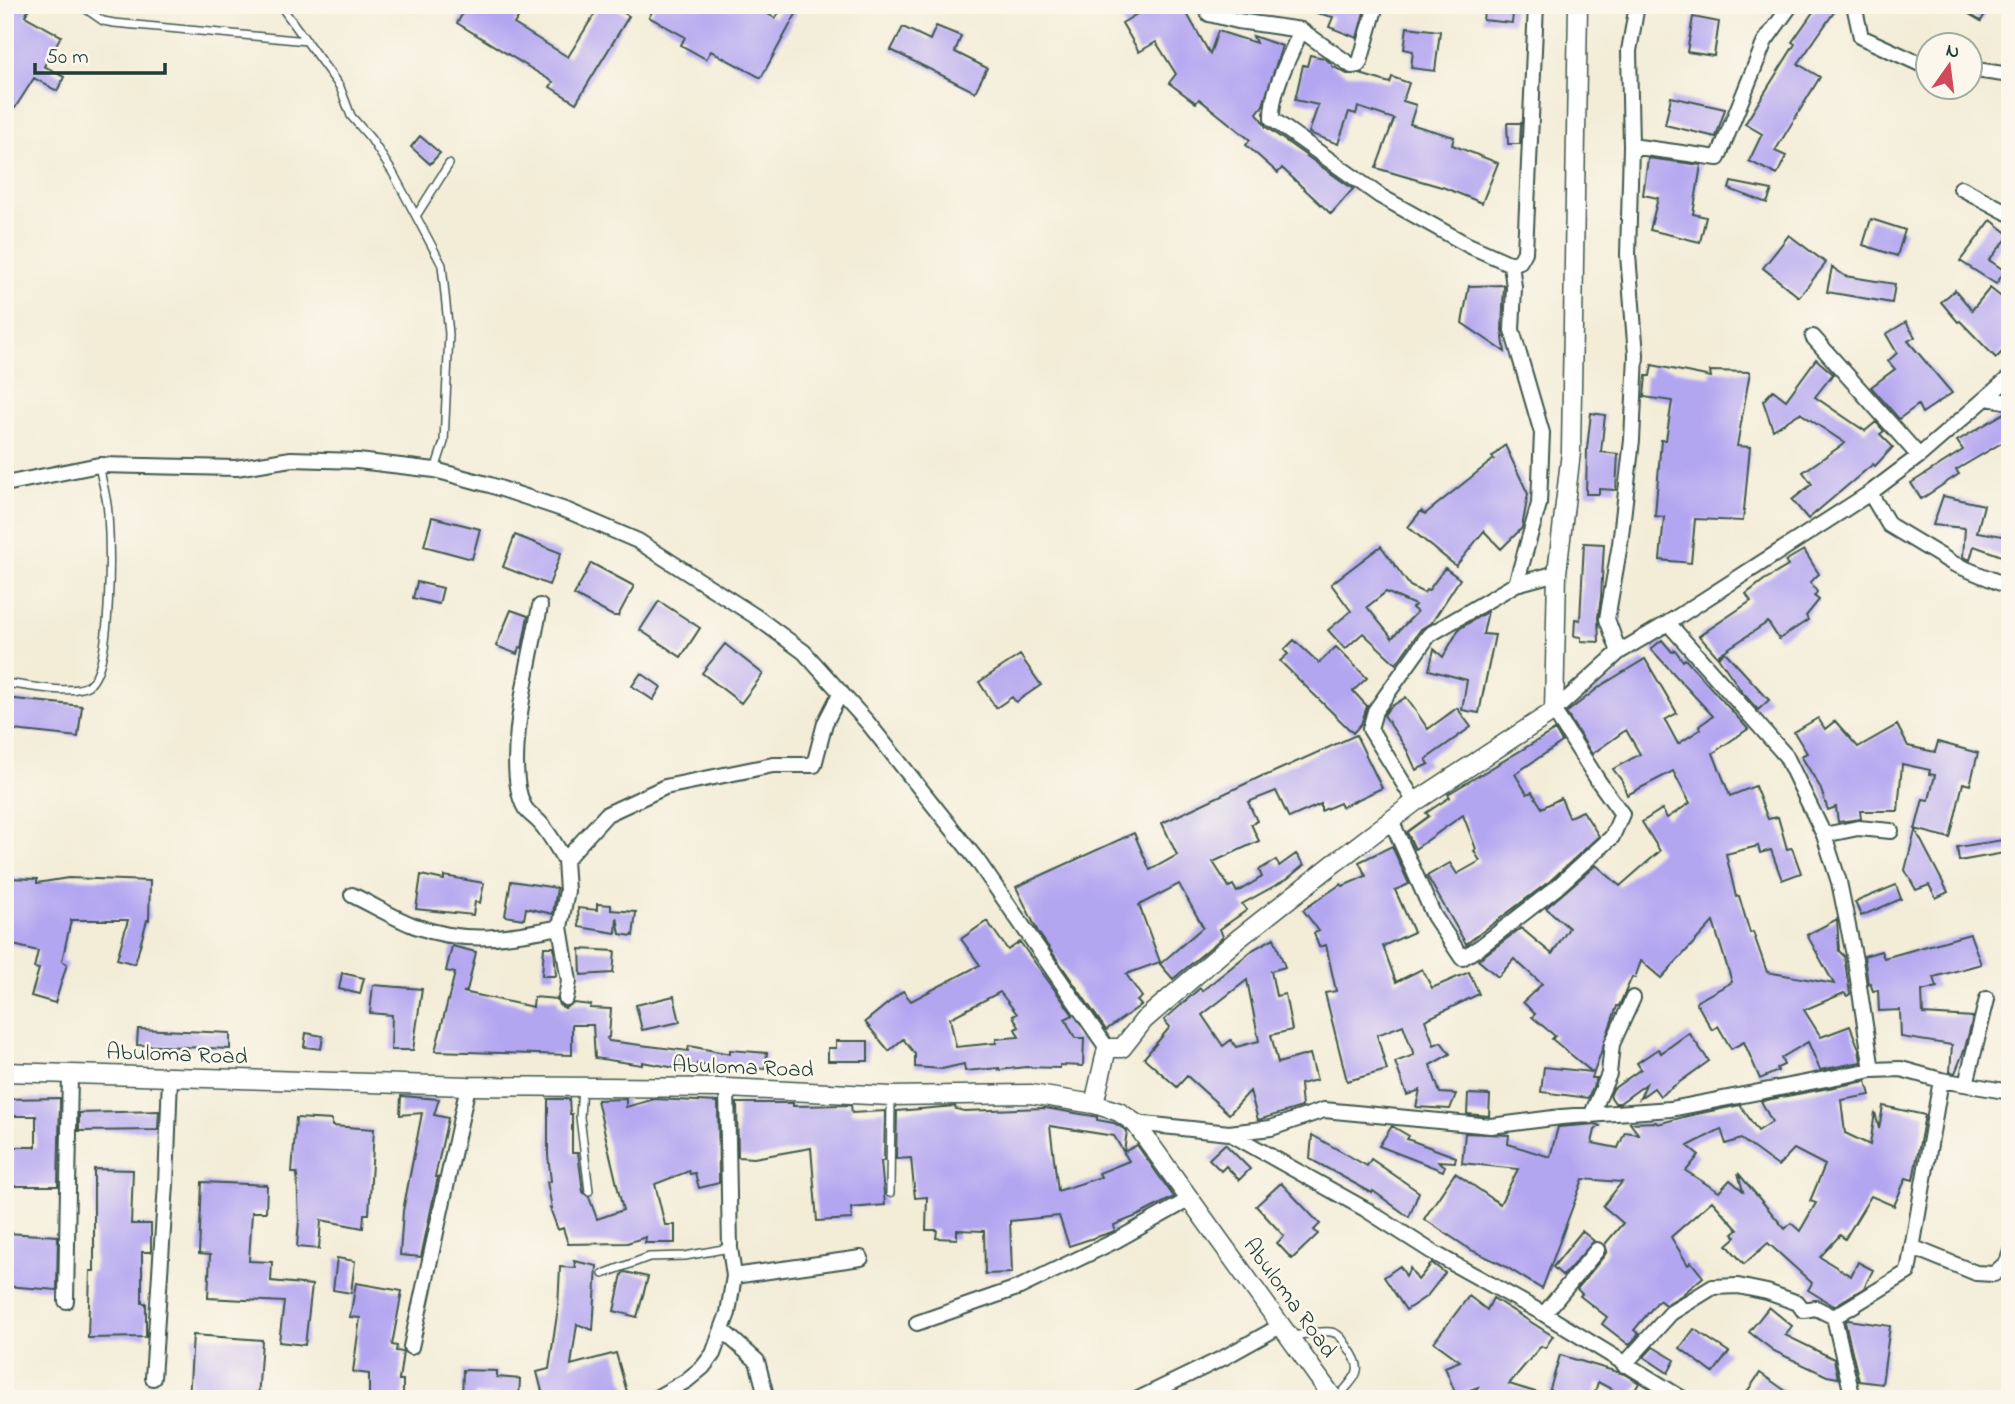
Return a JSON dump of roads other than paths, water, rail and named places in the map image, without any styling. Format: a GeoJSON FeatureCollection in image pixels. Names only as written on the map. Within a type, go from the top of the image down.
{"type":"FeatureCollection","features":[{"type":"Feature","properties":{"kind":"street"},"geometry":{"type":"LineString","coordinates":[[1205,5],[1209,14],[1301,30],[1352,66],[1358,65],[1376,5]]}},
{"type":"Feature","properties":{"kind":"street"},"geometry":{"type":"LineString","coordinates":[[1301,30],[1277,90],[1272,106],[1272,119],[1380,196],[1468,245],[1511,264],[1520,261],[1525,252],[1536,5]]}},
{"type":"Feature","properties":{"kind":"street"},"geometry":{"type":"LineString","coordinates":[[1391,820],[1434,916],[1462,958],[1556,888],[1612,837],[1622,814],[1555,711],[1557,573],[1571,453],[1578,5]]}},
{"type":"Feature","properties":{"kind":"street"},"geometry":{"type":"LineString","coordinates":[[1619,652],[1607,619],[1620,544],[1632,428],[1636,355],[1628,255],[1631,146],[1629,51],[1637,5]]}},
{"type":"Feature","properties":{"kind":"street"},"geometry":{"type":"LineString","coordinates":[[1631,146],[1718,158],[1765,41],[1791,5]]}},
{"type":"Feature","properties":{"kind":"street"},"geometry":{"type":"LineString","coordinates":[[1854,5],[1861,37],[1913,61]]}},
{"type":"Feature","properties":{"kind":"street"},"geometry":{"type":"LineString","coordinates":[[1983,71],[2010,75]]}},
{"type":"Feature","properties":{"kind":"street"},"geometry":{"type":"LineString","coordinates":[[1961,188],[2010,214]]}},
{"type":"Feature","properties":{"kind":"street"},"geometry":{"type":"LineString","coordinates":[[1511,264],[1514,287],[1512,330],[1542,433],[1539,504],[1516,584]]}},
{"type":"Feature","properties":{"kind":"street"},"geometry":{"type":"LineString","coordinates":[[1813,337],[1920,456]]}},
{"type":"Feature","properties":{"kind":"street"},"geometry":{"type":"LineString","coordinates":[[1107,1048],[1122,1048],[1144,1020],[1238,939],[1415,802],[1555,711],[1619,652],[1870,493],[1920,456],[2010,377]]}},
{"type":"Feature","properties":{"kind":"street"},"geometry":{"type":"LineString","coordinates":[[1987,398],[2010,402]]}},
{"type":"Feature","properties":{"kind":"street"},"geometry":{"type":"LineString","coordinates":[[5,484],[99,465],[236,468],[291,459],[358,461],[435,470],[568,511],[638,541],[754,616],[804,652],[868,723],[977,860],[1107,1048],[1094,1104]]}},
{"type":"Feature","properties":{"kind":"street"},"geometry":{"type":"LineString","coordinates":[[1870,493],[1889,525],[1955,564],[2010,587]]}},
{"type":"Feature","properties":{"kind":"street"},"geometry":{"type":"LineString","coordinates":[[1415,802],[1370,729],[1375,711],[1429,635],[1516,584],[1557,573]]}},
{"type":"Feature","properties":{"kind":"street"},"geometry":{"type":"LineString","coordinates":[[540,606],[518,722],[516,760],[519,789],[526,809],[541,824],[565,860],[567,891],[560,927],[569,981],[566,998]]}},
{"type":"Feature","properties":{"kind":"street"},"geometry":{"type":"LineString","coordinates":[[1668,623],[1786,756],[1824,835],[1839,881],[1855,960],[1872,1070]]}},
{"type":"Feature","properties":{"kind":"street"},"geometry":{"type":"LineString","coordinates":[[565,860],[607,814],[665,787],[774,765],[814,765],[825,723],[841,692]]}},
{"type":"Feature","properties":{"kind":"street"},"geometry":{"type":"LineString","coordinates":[[1824,835],[1858,828],[1891,831]]}},
{"type":"Feature","properties":{"kind":"street"},"geometry":{"type":"LineString","coordinates":[[352,895],[416,926],[467,939],[504,938],[560,927]]}},
{"type":"Feature","properties":{"kind":"street"},"geometry":{"type":"LineString","coordinates":[[1591,1116],[1608,1074],[1612,1044],[1633,998]]}},
{"type":"Feature","properties":{"kind":"street"},"geometry":{"type":"LineString","coordinates":[[1966,1084],[1987,999]]}},
{"type":"Feature","properties":{"kind":"street"},"geometry":{"type":"LineString","coordinates":[[1135,1123],[1229,1133],[1271,1128],[1324,1110],[1491,1126],[1561,1117],[1671,1109],[1872,1070],[1900,1069],[1941,1080],[2010,1092]]}},
{"type":"Feature","properties":{"kind":"street","name":"Abuloma Road"},"geometry":{"type":"LineString","coordinates":[[5,1072],[468,1086],[727,1088],[891,1096],[1031,1094],[1094,1104],[1119,1112],[1135,1123],[1336,1399]]}},
{"type":"Feature","properties":{"kind":"street"},"geometry":{"type":"LineString","coordinates":[[66,1301],[70,1074]]}},
{"type":"Feature","properties":{"kind":"street"},"geometry":{"type":"LineString","coordinates":[[153,1377],[170,1077]]}},
{"type":"Feature","properties":{"kind":"street"},"geometry":{"type":"LineString","coordinates":[[1834,1317],[1908,1272],[1941,1080]]}},
{"type":"Feature","properties":{"kind":"street"},"geometry":{"type":"LineString","coordinates":[[411,1347],[468,1086]]}},
{"type":"Feature","properties":{"kind":"street"},"geometry":{"type":"LineString","coordinates":[[654,1399],[704,1367],[713,1354],[728,1313],[734,1276],[730,1248],[727,1088]]}},
{"type":"Feature","properties":{"kind":"street"},"geometry":{"type":"LineString","coordinates":[[1229,1133],[1544,1314],[1682,1399]]}},
{"type":"Feature","properties":{"kind":"street"},"geometry":{"type":"LineString","coordinates":[[916,1323],[1020,1287],[1117,1240],[1190,1199]]}},
{"type":"Feature","properties":{"kind":"street"},"geometry":{"type":"LineString","coordinates":[[1912,1247],[1976,1273],[1994,1274],[2007,1262],[2010,1253]]}},
{"type":"Feature","properties":{"kind":"street"},"geometry":{"type":"LineString","coordinates":[[1544,1314],[1597,1250]]}},
{"type":"Feature","properties":{"kind":"street"},"geometry":{"type":"LineString","coordinates":[[734,1276],[861,1258]]}},
{"type":"Feature","properties":{"kind":"street"},"geometry":{"type":"LineString","coordinates":[[1624,1365],[1671,1313],[1713,1287],[1738,1286],[1767,1292],[1798,1303],[1803,1310],[1816,1308],[1834,1317]]}},
{"type":"Feature","properties":{"kind":"street"},"geometry":{"type":"LineString","coordinates":[[1834,1317],[1853,1399]]}},
{"type":"Feature","properties":{"kind":"street"},"geometry":{"type":"LineString","coordinates":[[722,1329],[757,1361],[767,1399]]}},
{"type":"Feature","properties":{"kind":"street"},"geometry":{"type":"LineString","coordinates":[[1138,1399],[1286,1331]]}},
{"type":"Feature","properties":{"kind":"lane"},"geometry":{"type":"LineString","coordinates":[[80,5],[103,20],[114,23],[307,41]]}},
{"type":"Feature","properties":{"kind":"lane"},"geometry":{"type":"LineString","coordinates":[[280,5],[340,87],[351,116],[371,139],[393,173],[442,265],[449,334],[444,442],[435,470]]}},
{"type":"Feature","properties":{"kind":"lane"},"geometry":{"type":"LineString","coordinates":[[416,216],[449,164]]}},
{"type":"Feature","properties":{"kind":"lane"},"geometry":{"type":"LineString","coordinates":[[5,683],[78,690],[95,680],[100,669],[109,598],[108,510],[99,465]]}},
{"type":"Feature","properties":{"kind":"lane"},"geometry":{"type":"LineString","coordinates":[[582,1088],[580,1117],[589,1191]]}},
{"type":"Feature","properties":{"kind":"lane"},"geometry":{"type":"LineString","coordinates":[[890,1193],[891,1096]]}},
{"type":"Feature","properties":{"kind":"lane"},"geometry":{"type":"LineString","coordinates":[[603,1274],[649,1257],[685,1256],[730,1248]]}},
{"type":"Feature","properties":{"kind":"lane"},"geometry":{"type":"LineString","coordinates":[[1286,1331],[1333,1332],[1340,1335],[1358,1360],[1358,1367],[1357,1373],[1336,1399]]}}]}
